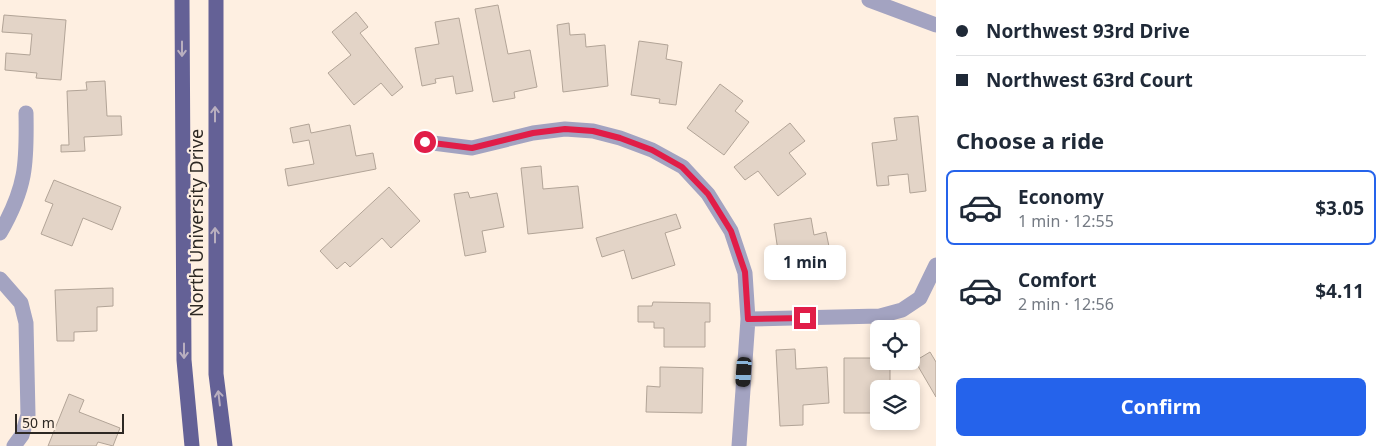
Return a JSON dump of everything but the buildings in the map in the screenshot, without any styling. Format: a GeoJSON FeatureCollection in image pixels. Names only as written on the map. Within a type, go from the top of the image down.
{"type":"FeatureCollection","features":[{"type":"Feature","properties":{"kind":"main road","name":"North University Drive"},"geometry":{"type":"LineString","coordinates":[[182,0],[184,360],[192,446]]}},
{"type":"Feature","properties":{"kind":"main road","name":"North University Drive"},"geometry":{"type":"LineString","coordinates":[[216,0],[216,374],[225,446]]}},
{"type":"Feature","properties":{"kind":"street"},"geometry":{"type":"LineString","coordinates":[[869,0],[936,25]]}},
{"type":"Feature","properties":{"kind":"street"},"geometry":{"type":"LineString","coordinates":[[0,233],[23,184],[27,158],[26,113]]}},
{"type":"Feature","properties":{"kind":"street"},"geometry":{"type":"LineString","coordinates":[[425,142],[472,148],[533,133],[565,129],[593,131],[620,138],[652,150],[682,167],[708,194],[731,231],[745,272],[748,319],[739,446]]}},
{"type":"Feature","properties":{"kind":"street"},"geometry":{"type":"LineString","coordinates":[[748,319],[880,316],[902,310],[920,298],[936,265]]}},
{"type":"Feature","properties":{"kind":"street"},"geometry":{"type":"LineString","coordinates":[[0,279],[21,303],[26,323],[28,415],[22,435],[14,446]]}},
{"type":"Feature","properties":{"kind":"route"},"geometry":{"type":"LineString","coordinates":[[425,142],[472,148],[533,133],[565,129],[593,131],[620,138],[652,150],[682,167],[708,194],[731,231],[745,272],[748,319],[805,318]]}}]}
